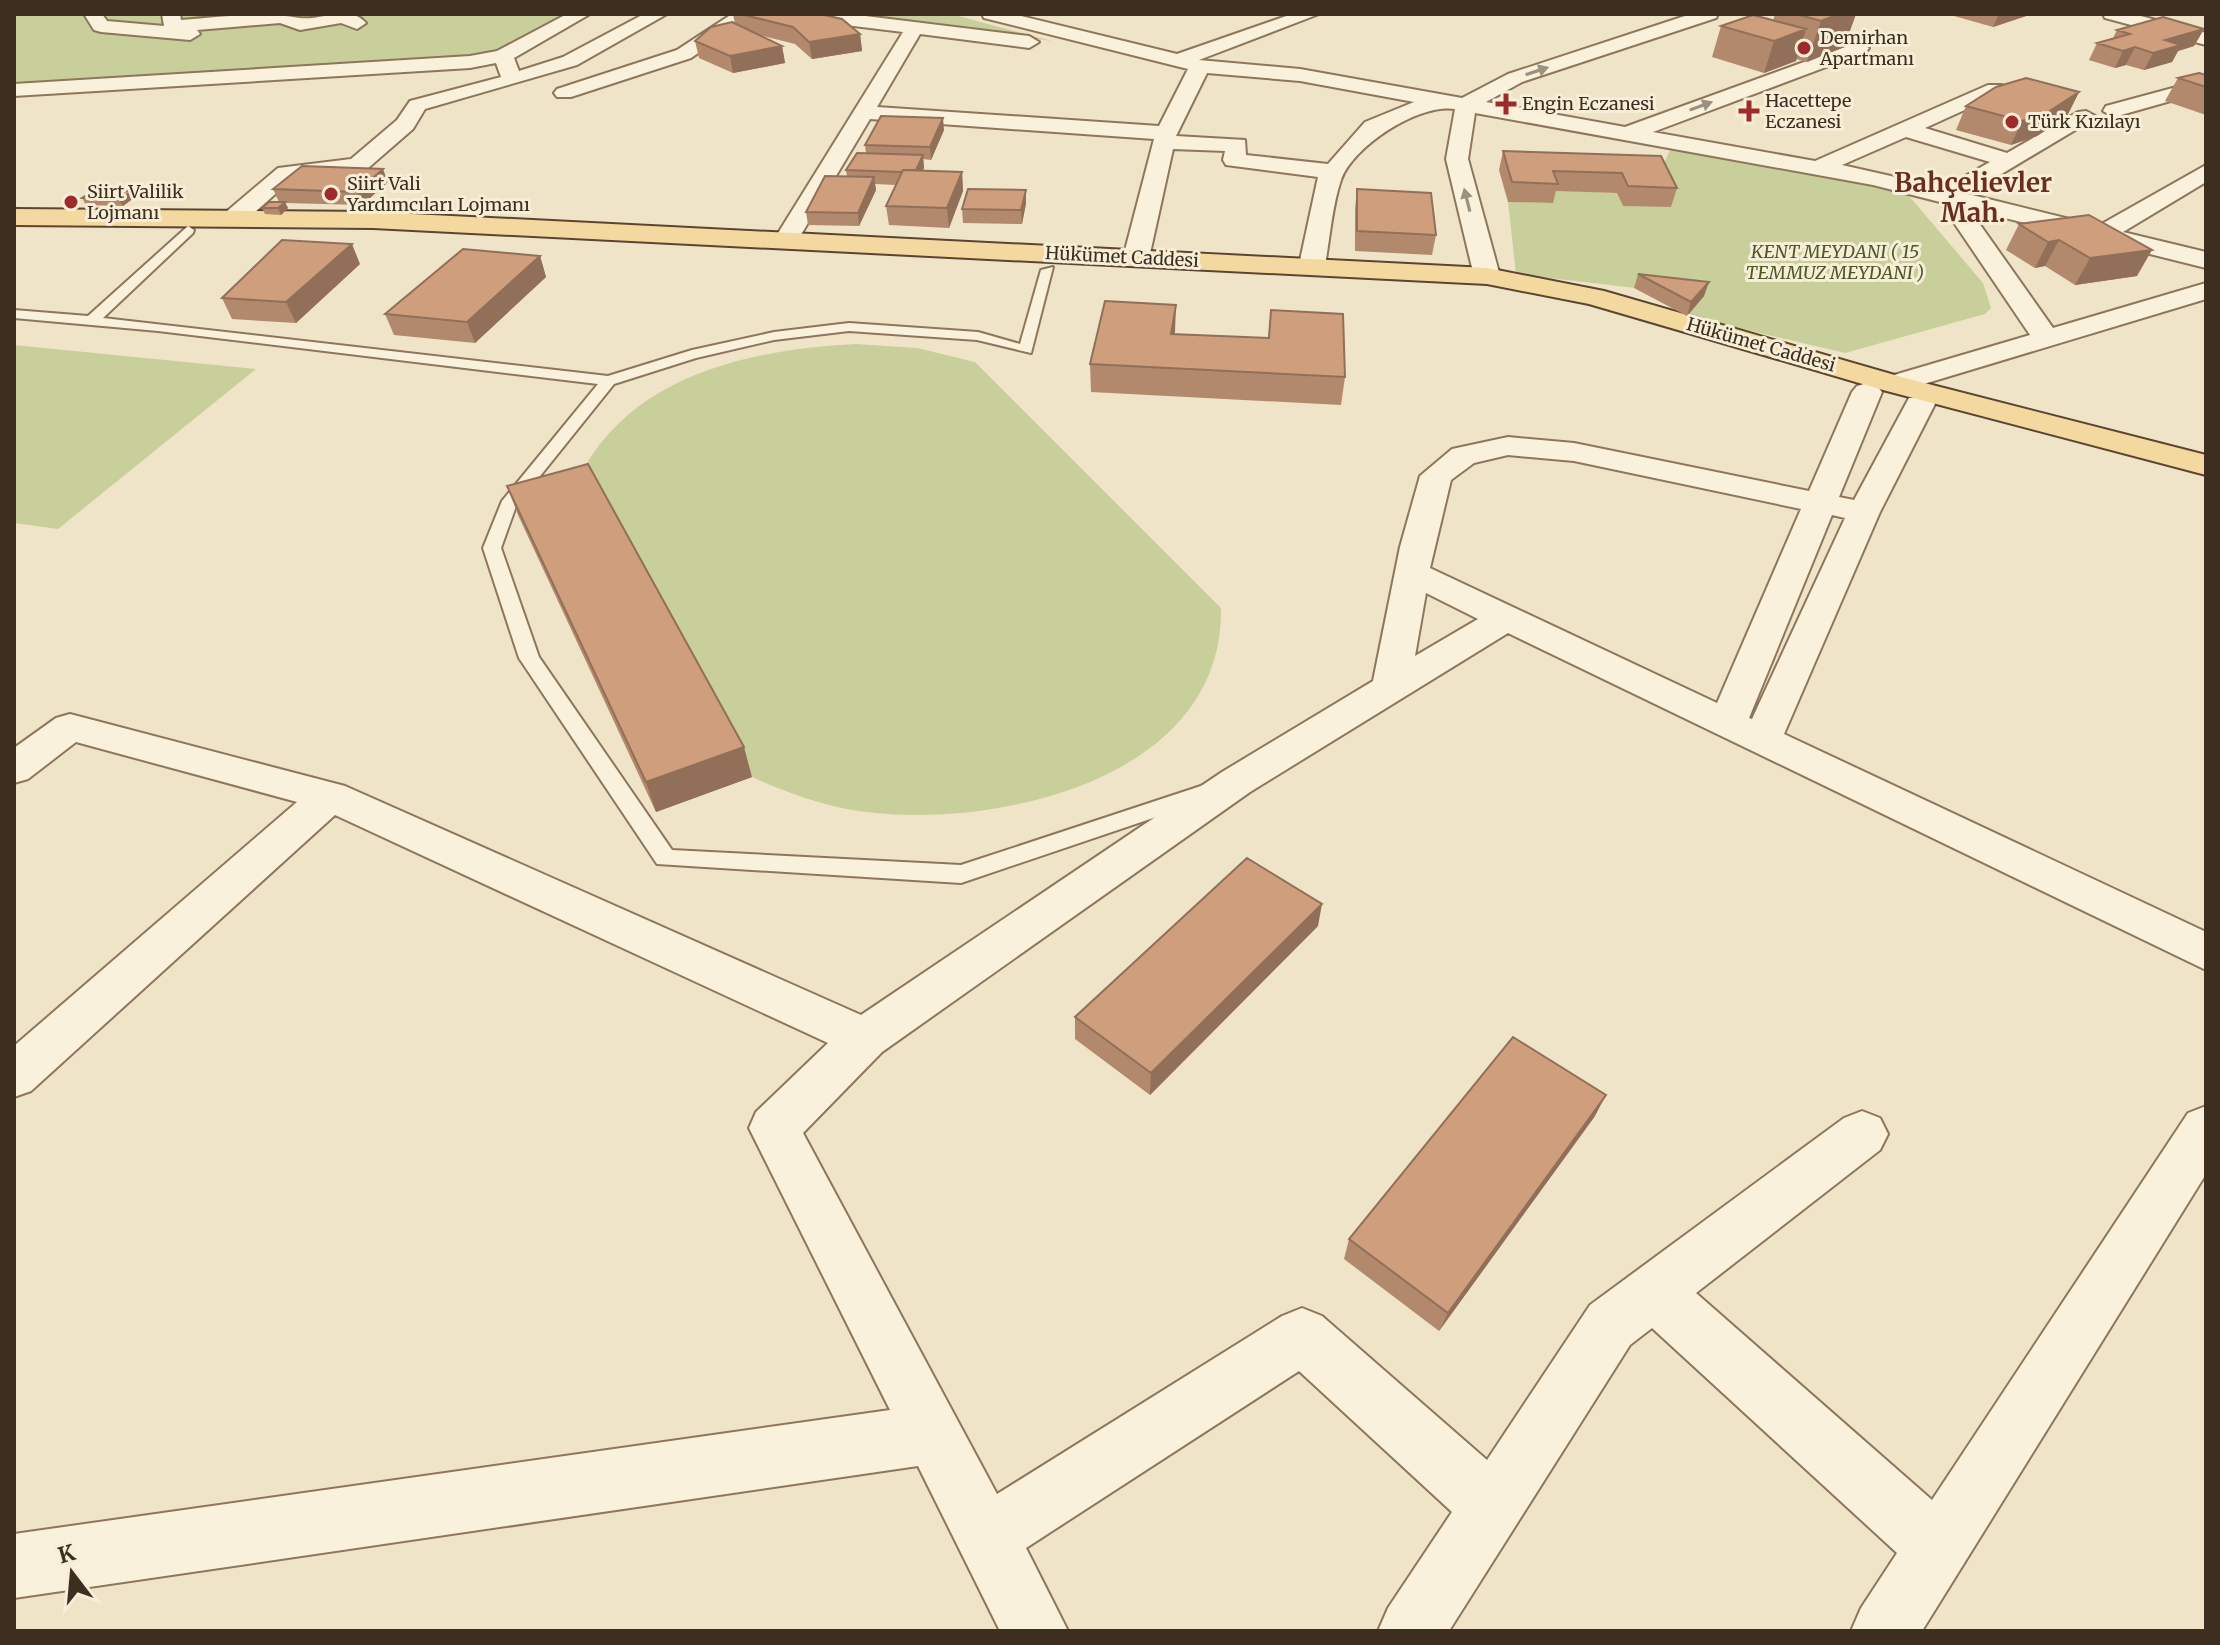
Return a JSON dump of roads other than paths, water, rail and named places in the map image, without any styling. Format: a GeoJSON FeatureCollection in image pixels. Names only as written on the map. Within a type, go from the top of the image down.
{"type":"FeatureCollection","features":[{"type":"Feature","properties":{"kind":"main road","name":"Hükümet Caddesi"},"geometry":{"type":"LineString","coordinates":[[14,217],[235,217],[787,238],[1487,276],[1594,297],[1880,388],[2206,465]]}},
{"type":"Feature","properties":{"kind":"main road"},"geometry":{"type":"LineString","coordinates":[[14,231],[362,232],[1494,293],[1880,388],[1920,404],[2206,480]]}},
{"type":"Feature","properties":{"kind":"street"},"geometry":{"type":"LineString","coordinates":[[93,14],[101,26],[190,34],[302,32],[353,17]]}},
{"type":"Feature","properties":{"kind":"street"},"geometry":{"type":"LineString","coordinates":[[171,14],[171,22],[177,26],[282,17],[302,32]]}},
{"type":"Feature","properties":{"kind":"street"},"geometry":{"type":"LineString","coordinates":[[14,90],[328,68],[470,62],[503,56],[581,14]]}},
{"type":"Feature","properties":{"kind":"street"},"geometry":{"type":"LineString","coordinates":[[235,217],[286,173],[346,169],[359,164],[405,124],[417,105],[570,61],[614,41],[658,14]]}},
{"type":"Feature","properties":{"kind":"street"},"geometry":{"type":"LineString","coordinates":[[564,93],[684,54],[745,14]]}},
{"type":"Feature","properties":{"kind":"street"},"geometry":{"type":"LineString","coordinates":[[804,14],[914,29],[1147,52]]}},
{"type":"Feature","properties":{"kind":"street"},"geometry":{"type":"LineString","coordinates":[[991,14],[1200,66],[1300,75],[1817,168],[1948,196],[2206,260]]}},
{"type":"Feature","properties":{"kind":"street"},"geometry":{"type":"LineString","coordinates":[[1177,60],[1310,14]]}},
{"type":"Feature","properties":{"kind":"street"},"geometry":{"type":"LineString","coordinates":[[1466,104],[1515,78],[1709,14]]}},
{"type":"Feature","properties":{"kind":"street"},"geometry":{"type":"LineString","coordinates":[[2112,14],[2206,39]]}},
{"type":"Feature","properties":{"kind":"street"},"geometry":{"type":"LineString","coordinates":[[190,34],[227,24]]}},
{"type":"Feature","properties":{"kind":"street"},"geometry":{"type":"LineString","coordinates":[[787,238],[914,29]]}},
{"type":"Feature","properties":{"kind":"street"},"geometry":{"type":"LineString","coordinates":[[1628,133],[1859,48]]}},
{"type":"Feature","properties":{"kind":"street"},"geometry":{"type":"LineString","coordinates":[[503,56],[512,80]]}},
{"type":"Feature","properties":{"kind":"street"},"geometry":{"type":"LineString","coordinates":[[1136,258],[1165,137],[1200,66]]}},
{"type":"Feature","properties":{"kind":"street"},"geometry":{"type":"LineString","coordinates":[[2114,111],[2206,85]]}},
{"type":"Feature","properties":{"kind":"street"},"geometry":{"type":"LineString","coordinates":[[1817,168],[1995,89]]}},
{"type":"Feature","properties":{"kind":"street"},"geometry":{"type":"LineString","coordinates":[[1312,265],[1330,176],[1373,127],[1439,99]]}},
{"type":"Feature","properties":{"kind":"street"},"geometry":{"type":"LineString","coordinates":[[1466,104],[1457,159],[1487,276]]}},
{"type":"Feature","properties":{"kind":"street"},"geometry":{"type":"LineString","coordinates":[[862,112],[1237,145],[1234,160],[1334,172]]}},
{"type":"Feature","properties":{"kind":"street"},"geometry":{"type":"LineString","coordinates":[[1948,196],[2086,117]]}},
{"type":"Feature","properties":{"kind":"street"},"geometry":{"type":"LineString","coordinates":[[1904,129],[2009,161]]}},
{"type":"Feature","properties":{"kind":"street"},"geometry":{"type":"LineString","coordinates":[[2102,234],[2206,172]]}},
{"type":"Feature","properties":{"kind":"street"},"geometry":{"type":"LineString","coordinates":[[1948,196],[2047,339]]}},
{"type":"Feature","properties":{"kind":"street"},"geometry":{"type":"LineString","coordinates":[[1745,730],[1823,502],[1880,388],[2206,291]]}},
{"type":"Feature","properties":{"kind":"street"},"geometry":{"type":"LineString","coordinates":[[1745,730],[1920,404]]}},
{"type":"Feature","properties":{"kind":"street"},"geometry":{"type":"LineString","coordinates":[[1391,687],[1412,573],[1436,476],[1463,456],[1508,446],[1574,452],[1864,512]]}},
{"type":"Feature","properties":{"kind":"street"},"geometry":{"type":"LineString","coordinates":[[1412,573],[2206,952]]}},
{"type":"Feature","properties":{"kind":"street"},"geometry":{"type":"LineString","coordinates":[[1035,1631],[774,1128],[865,1038],[1236,782],[1506,618]]}},
{"type":"Feature","properties":{"kind":"street"},"geometry":{"type":"LineString","coordinates":[[14,769],[70,727],[330,796],[865,1038]]}},
{"type":"Feature","properties":{"kind":"street"},"geometry":{"type":"LineString","coordinates":[[14,1076],[330,796]]}},
{"type":"Feature","properties":{"kind":"street"},"geometry":{"type":"LineString","coordinates":[[1884,1631],[2206,1129]]}},
{"type":"Feature","properties":{"kind":"street"},"geometry":{"type":"LineString","coordinates":[[1411,1631],[1610,1325],[1862,1134]]}},
{"type":"Feature","properties":{"kind":"street"},"geometry":{"type":"LineString","coordinates":[[1654,1292],[1936,1546]]}},
{"type":"Feature","properties":{"kind":"street"},"geometry":{"type":"LineString","coordinates":[[986,1537],[1302,1336],[1492,1506]]}},
{"type":"Feature","properties":{"kind":"street"},"geometry":{"type":"LineString","coordinates":[[14,1566],[933,1434]]}},
{"type":"Feature","properties":{"kind":"lane"},"geometry":{"type":"LineString","coordinates":[[91,321],[188,230]]}},
{"type":"Feature","properties":{"kind":"lane"},"geometry":{"type":"LineString","coordinates":[[14,314],[609,381],[692,354],[774,336],[849,327],[978,336],[1026,350],[1048,270]]}},
{"type":"Feature","properties":{"kind":"lane"},"geometry":{"type":"LineString","coordinates":[[609,381],[508,505],[492,548],[529,658],[665,858],[961,874],[1236,782]]}},
{"type":"Feature","properties":{"kind":"place","name":"Demirhan Apartmanı"},"geometry":{"type":"Point","coordinates":[1804,48]}},
{"type":"Feature","properties":{"kind":"place","name":"Engin Eczanesi"},"geometry":{"type":"Point","coordinates":[1506,104]}},
{"type":"Feature","properties":{"kind":"place","name":"Hacettepe Eczanesi"},"geometry":{"type":"Point","coordinates":[1749,111]}},
{"type":"Feature","properties":{"kind":"place","name":"Türk Kızılayı"},"geometry":{"type":"Point","coordinates":[2012,122]}},
{"type":"Feature","properties":{"kind":"place","name":"Siirt Vali Yardımcıları Lojmanı"},"geometry":{"type":"Point","coordinates":[331,194]}},
{"type":"Feature","properties":{"kind":"place","name":"Siirt Valilik Lojmanı"},"geometry":{"type":"Point","coordinates":[71,202]}},
{"type":"Feature","properties":{"kind":"district","name":"Bahçelievler Mah."},"geometry":{"type":"Point","coordinates":[1973,198]}},
{"type":"Feature","properties":{"kind":"park label","name":"KENT MEYDANI ( 15 TEMMUZ MEYDANI )"},"geometry":{"type":"Point","coordinates":[1835,262]}}]}
